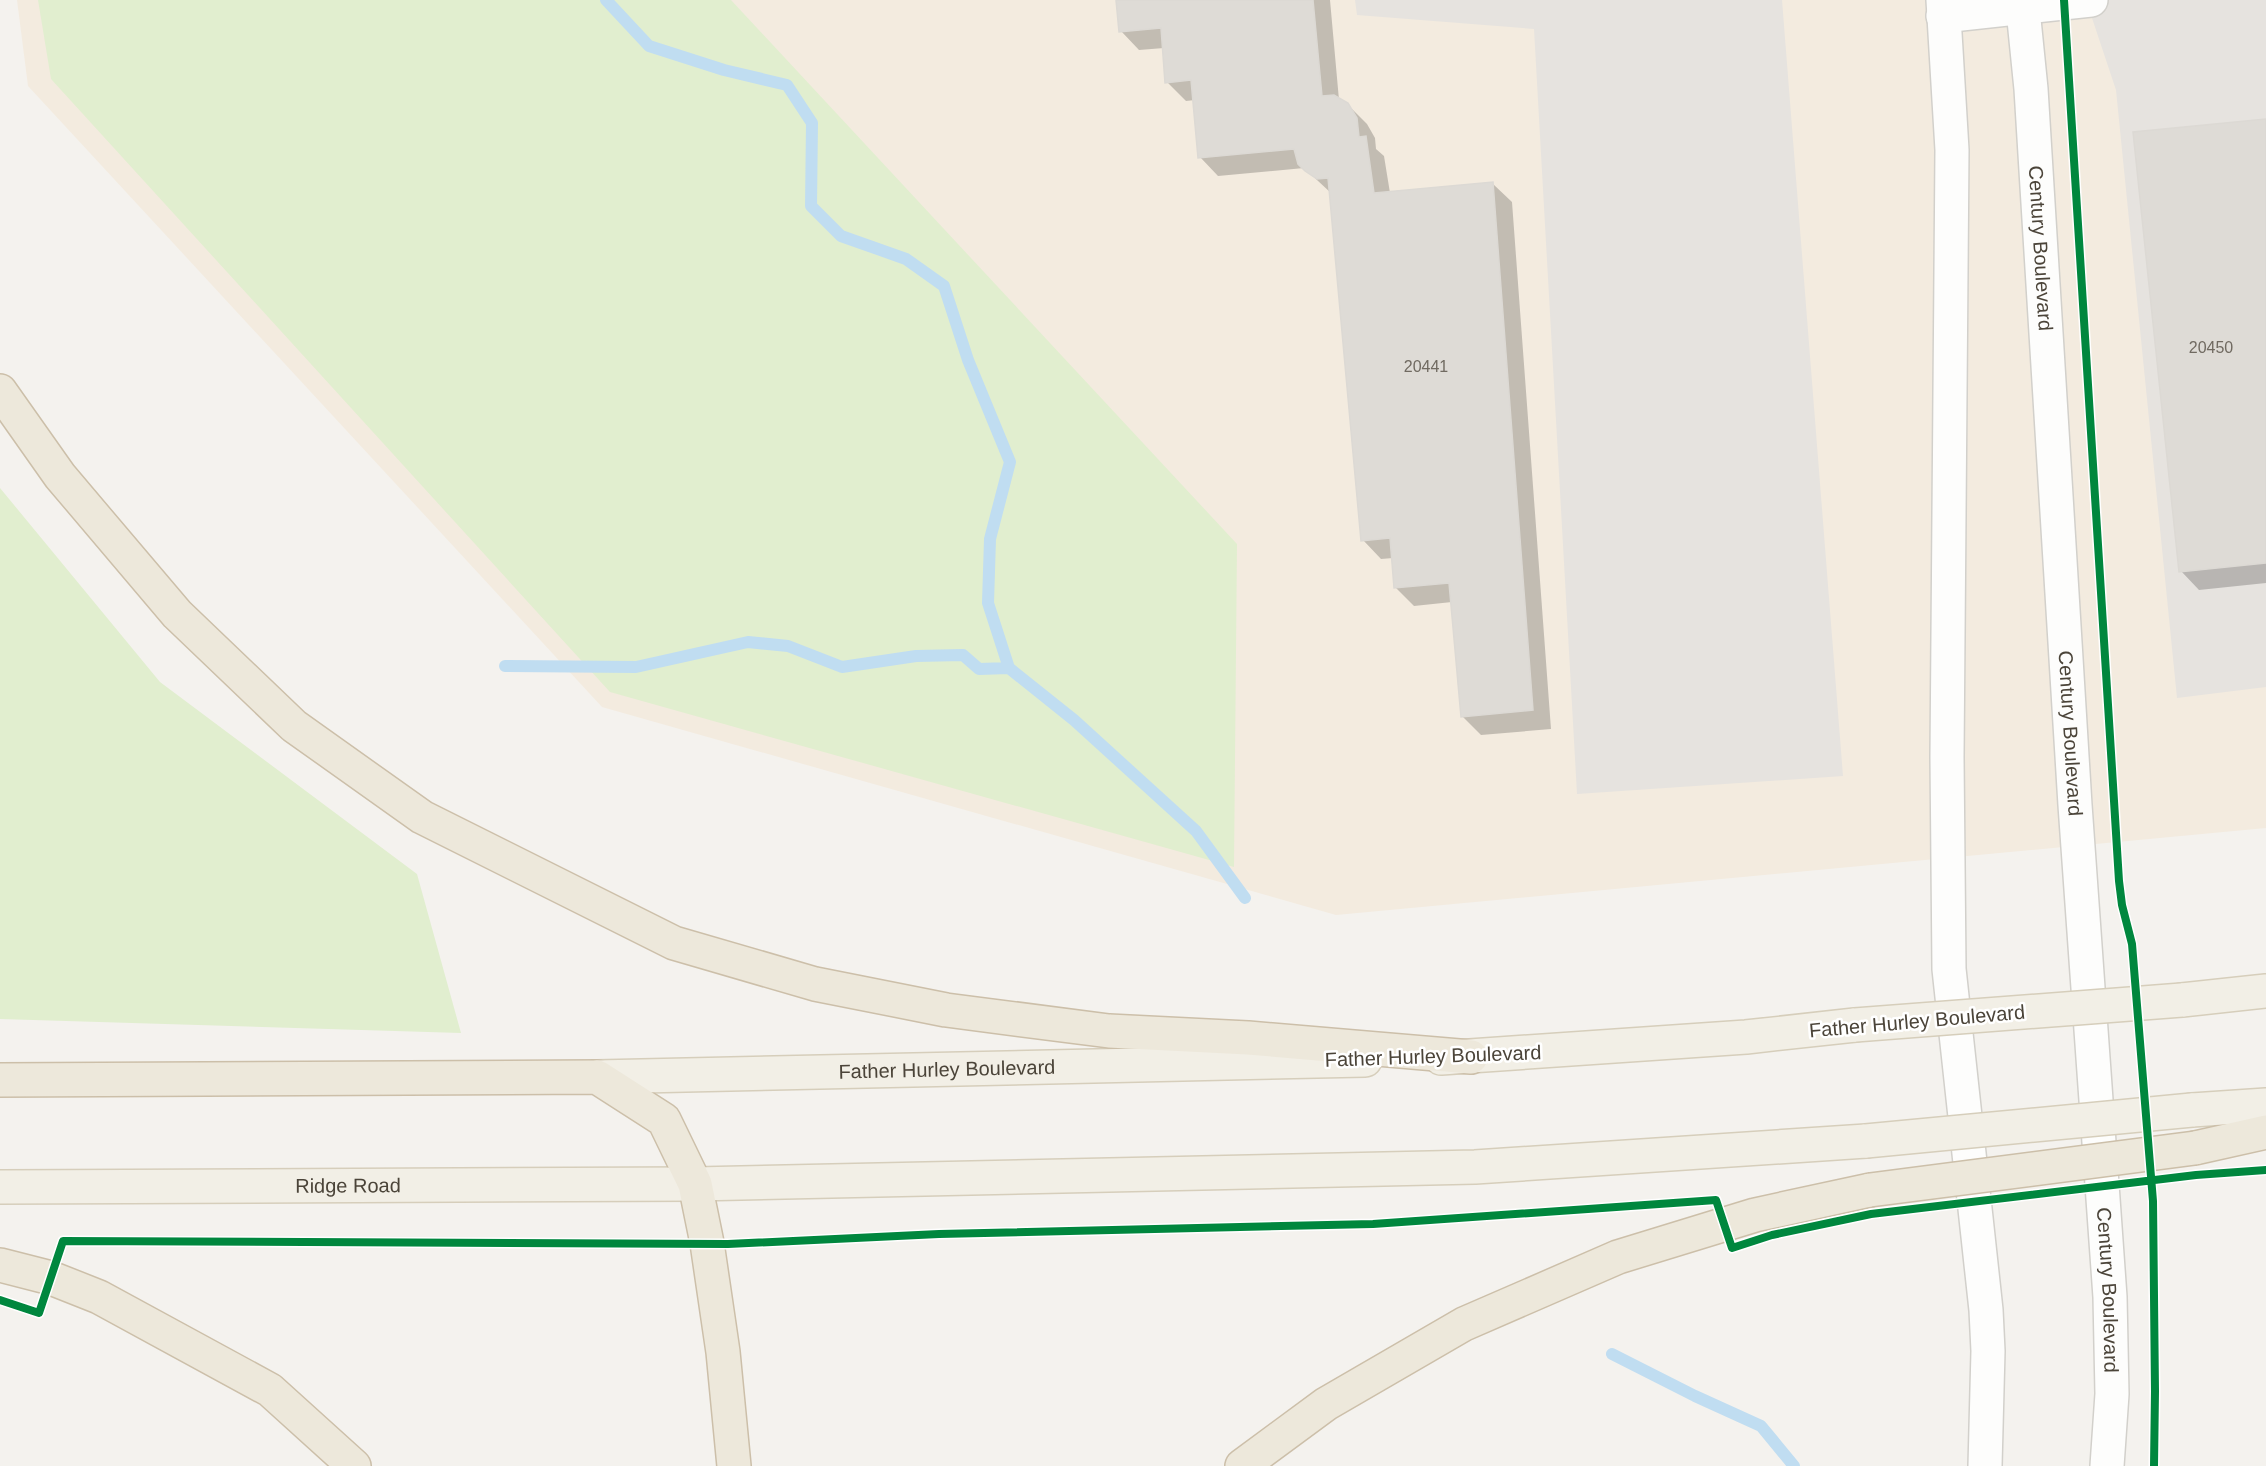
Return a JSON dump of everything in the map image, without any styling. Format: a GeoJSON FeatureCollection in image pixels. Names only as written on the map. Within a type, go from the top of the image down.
{"type":"FeatureCollection","features":[{"type":"Feature","properties":{"kind":"highway"},"geometry":{"type":"LineString","coordinates":[[0,391],[60,476],[177,614],[294,726],[422,818],[674,943],[815,984],[946,1010],[1109,1031],[1248,1038],[1472,1058]]}},
{"type":"Feature","properties":{"kind":"highway"},"geometry":{"type":"LineString","coordinates":[[0,1080],[597,1077],[664,1120],[695,1184],[707,1244],[723,1352],[734,1466]]}},
{"type":"Feature","properties":{"kind":"highway"},"geometry":{"type":"LineString","coordinates":[[1242,1466],[1326,1404],[1464,1324],[1618,1257],[1744,1217],[1870,1190],[2195,1148],[2266,1132]]}},
{"type":"Feature","properties":{"kind":"highway"},"geometry":{"type":"LineString","coordinates":[[0,1265],[51,1278],[99,1297],[270,1390],[354,1466]]}},
{"type":"Feature","properties":{"kind":"main road","name":"Father Hurley Boulevard"},"geometry":{"type":"LineString","coordinates":[[597,1077],[1472,1058],[1746,1037],[1855,1024],[2182,1000],[2266,991]]}},
{"type":"Feature","properties":{"kind":"main road"},"geometry":{"type":"LineString","coordinates":[[695,1184],[1475,1167],[1866,1141],[2266,1105]]}},
{"type":"Feature","properties":{"kind":"main road","name":"Ridge Road"},"geometry":{"type":"LineString","coordinates":[[0,1187],[695,1184]]}},
{"type":"Feature","properties":{"kind":"street"},"geometry":{"type":"LineString","coordinates":[[1985,1466],[1988,1351],[1986,1310],[1949,969],[1947,745],[1952,150],[1943,8],[2091,0]]}},
{"type":"Feature","properties":{"kind":"street","name":"Century Boulevard"},"geometry":{"type":"LineString","coordinates":[[2022,4],[2031,89],[2075,805],[2110,1297],[2112,1394],[2107,1466]]}},
{"type":"Feature","properties":{"kind":"shaded area"},"geometry":{"type":"Polygon","coordinates":[[[17,0],[2266,0],[2266,828],[1336,915],[602,707],[28,86],[17,0]]]}},
{"type":"Feature","properties":{"kind":"shaded area"},"geometry":{"type":"Polygon","coordinates":[[[1355,0],[1782,0],[1843,776],[1577,794],[1534,29],[1357,15],[1355,0]]]}},
{"type":"Feature","properties":{"kind":"shaded area"},"geometry":{"type":"Polygon","coordinates":[[[2086,0],[2266,0],[2266,687],[2177,698],[2116,90],[2086,0]]]}},
{"type":"Feature","properties":{"kind":"green space"},"geometry":{"type":"Polygon","coordinates":[[[38,0],[731,0],[1237,544],[1234,867],[610,692],[51,79],[38,0]]]}},
{"type":"Feature","properties":{"kind":"green space"},"geometry":{"type":"Polygon","coordinates":[[[0,488],[160,682],[417,874],[461,1033],[0,1019],[0,488]]]}},
{"type":"Feature","properties":{"kind":"building"},"geometry":{"type":"Polygon","coordinates":[[[1116,0],[1313,0],[1322,96],[1334,95],[1348,103],[1357,118],[1359,137],[1366,136],[1374,193],[1493,182],[1533,710],[1461,717],[1449,583],[1394,588],[1390,538],[1361,541],[1328,178],[1317,179],[1305,171],[1298,164],[1294,149],[1198,158],[1191,80],[1165,83],[1161,28],[1119,32],[1116,0]]]}},
{"type":"Feature","properties":{"kind":"building"},"geometry":{"type":"Polygon","coordinates":[[[2266,119],[2266,563],[2179,572],[2133,132],[2266,119]]]}},
{"type":"Feature","properties":{"kind":"waterway"},"geometry":{"type":"LineString","coordinates":[[606,0],[649,46],[724,70],[787,85],[812,123],[811,206],[841,236],[906,259],[944,286],[968,360],[1010,462],[990,539],[988,603],[1009,668],[1074,720],[1196,831],[1245,898]]}},
{"type":"Feature","properties":{"kind":"waterway"},"geometry":{"type":"LineString","coordinates":[[505,666],[636,667],[748,642],[788,646],[842,667],[916,656],[963,655],[979,669],[1009,668]]}},
{"type":"Feature","properties":{"kind":"waterway"},"geometry":{"type":"LineString","coordinates":[[1612,1354],[1761,1426],[1794,1466]]}},
{"type":"Feature","properties":{"kind":"cycle path"},"geometry":{"type":"LineString","coordinates":[[2064,0],[2119,881],[2122,905],[2132,944],[2153,1201],[2154,1466]]}},
{"type":"Feature","properties":{"kind":"cycle path"},"geometry":{"type":"LineString","coordinates":[[0,1300],[39,1313],[63,1241],[728,1244],[939,1234],[1373,1224],[1716,1200],[1732,1248],[1772,1235],[1871,1214],[2196,1175],[2266,1170]]}}]}
